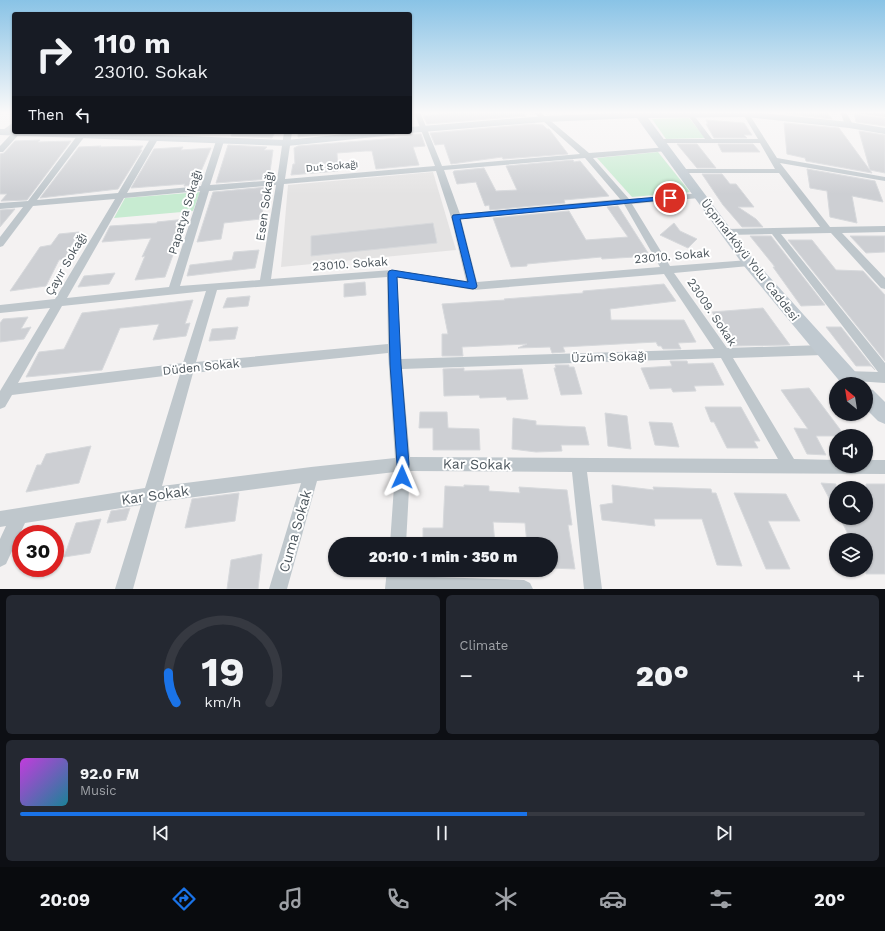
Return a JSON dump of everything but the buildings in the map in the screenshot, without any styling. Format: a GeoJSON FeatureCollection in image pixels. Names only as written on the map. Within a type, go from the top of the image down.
{"type":"FeatureCollection","features":[{"type":"Feature","properties":{"kind":"main road","name":"Üçpınarköyü Yolu Caddesi"},"geometry":{"type":"LineString","coordinates":[[659,139],[749,263],[847,377]]}},
{"type":"Feature","properties":{"kind":"main road"},"geometry":{"type":"LineString","coordinates":[[873,403],[885,415]]}},
{"type":"Feature","properties":{"kind":"street"},"geometry":{"type":"LineString","coordinates":[[0,150],[5,139]]}},
{"type":"Feature","properties":{"kind":"street"},"geometry":{"type":"LineString","coordinates":[[0,244],[78,139]]}},
{"type":"Feature","properties":{"kind":"street","name":"Çayır Sokağı"},"geometry":{"type":"LineString","coordinates":[[0,403],[154,139]]}},
{"type":"Feature","properties":{"kind":"street","name":"Papatya Sokağı"},"geometry":{"type":"LineString","coordinates":[[173,290],[206,187],[218,139]]}},
{"type":"Feature","properties":{"kind":"street","name":"Esen Sokağı"},"geometry":{"type":"LineString","coordinates":[[265,283],[287,139]]}},
{"type":"Feature","properties":{"kind":"street"},"geometry":{"type":"LineString","coordinates":[[428,139],[456,217],[473,286]]}},
{"type":"Feature","properties":{"kind":"street","name":"23009. Sokak"},"geometry":{"type":"LineString","coordinates":[[568,139],[586,155],[627,202],[666,269],[724,353],[790,466]]}},
{"type":"Feature","properties":{"kind":"street","name":"Dut Sokağı"},"geometry":{"type":"LineString","coordinates":[[0,206],[586,155],[663,145],[710,141],[763,141]]}},
{"type":"Feature","properties":{"kind":"street"},"geometry":{"type":"LineString","coordinates":[[763,141],[781,171],[831,230],[885,285]]}},
{"type":"Feature","properties":{"kind":"street"},"geometry":{"type":"LineString","coordinates":[[774,160],[885,179]]}},
{"type":"Feature","properties":{"kind":"street"},"geometry":{"type":"LineString","coordinates":[[681,171],[781,171]]}},
{"type":"Feature","properties":{"kind":"street"},"geometry":{"type":"LineString","coordinates":[[456,217],[699,195]]}},
{"type":"Feature","properties":{"kind":"street"},"geometry":{"type":"LineString","coordinates":[[726,232],[885,230]]}},
{"type":"Feature","properties":{"kind":"street"},"geometry":{"type":"LineString","coordinates":[[775,232],[885,372]]}},
{"type":"Feature","properties":{"kind":"street","name":"23010. Sokak"},"geometry":{"type":"LineString","coordinates":[[0,308],[173,290],[392,273],[473,286],[749,263]]}},
{"type":"Feature","properties":{"kind":"street"},"geometry":{"type":"LineString","coordinates":[[392,273],[395,364],[403,464],[398,537]]}},
{"type":"Feature","properties":{"kind":"street"},"geometry":{"type":"LineString","coordinates":[[124,589],[213,287]]}},
{"type":"Feature","properties":{"kind":"street","name":"Düden Sokak"},"geometry":{"type":"LineString","coordinates":[[8,390],[188,368],[395,348]]}},
{"type":"Feature","properties":{"kind":"street","name":"Üzüm Sokağı"},"geometry":{"type":"LineString","coordinates":[[395,364],[823,350]]}},
{"type":"Feature","properties":{"kind":"street"},"geometry":{"type":"LineString","coordinates":[[873,379],[885,378]]}},
{"type":"Feature","properties":{"kind":"street","name":"Kar Sokak"},"geometry":{"type":"LineString","coordinates":[[0,519],[152,495],[311,474],[403,464],[885,467]]}},
{"type":"Feature","properties":{"kind":"street"},"geometry":{"type":"LineString","coordinates":[[579,466],[593,589]]}},
{"type":"Feature","properties":{"kind":"street","name":"Cuma Sokak"},"geometry":{"type":"LineString","coordinates":[[278,589],[311,474]]}},
{"type":"Feature","properties":{"kind":"street"},"geometry":{"type":"LineString","coordinates":[[0,558],[20,515]]}},
{"type":"Feature","properties":{"kind":"street"},"geometry":{"type":"LineString","coordinates":[[395,581],[524,589]]}},
{"type":"Feature","properties":{"kind":"shaded area"},"geometry":{"type":"Polygon","coordinates":[[[433,172],[456,250],[281,267],[288,185],[433,172]]]}},
{"type":"Feature","properties":{"kind":"green space"},"geometry":{"type":"Polygon","coordinates":[[[658,152],[690,192],[632,197],[597,158],[658,152]]]}},
{"type":"Feature","properties":{"kind":"green space"},"geometry":{"type":"Polygon","coordinates":[[[200,192],[193,211],[114,218],[125,198],[200,192]]]}},
{"type":"Feature","properties":{"kind":"route"},"geometry":{"type":"LineString","coordinates":[[402,477],[403,464],[395,364],[392,273],[473,286],[456,217],[670,198]]}}]}
